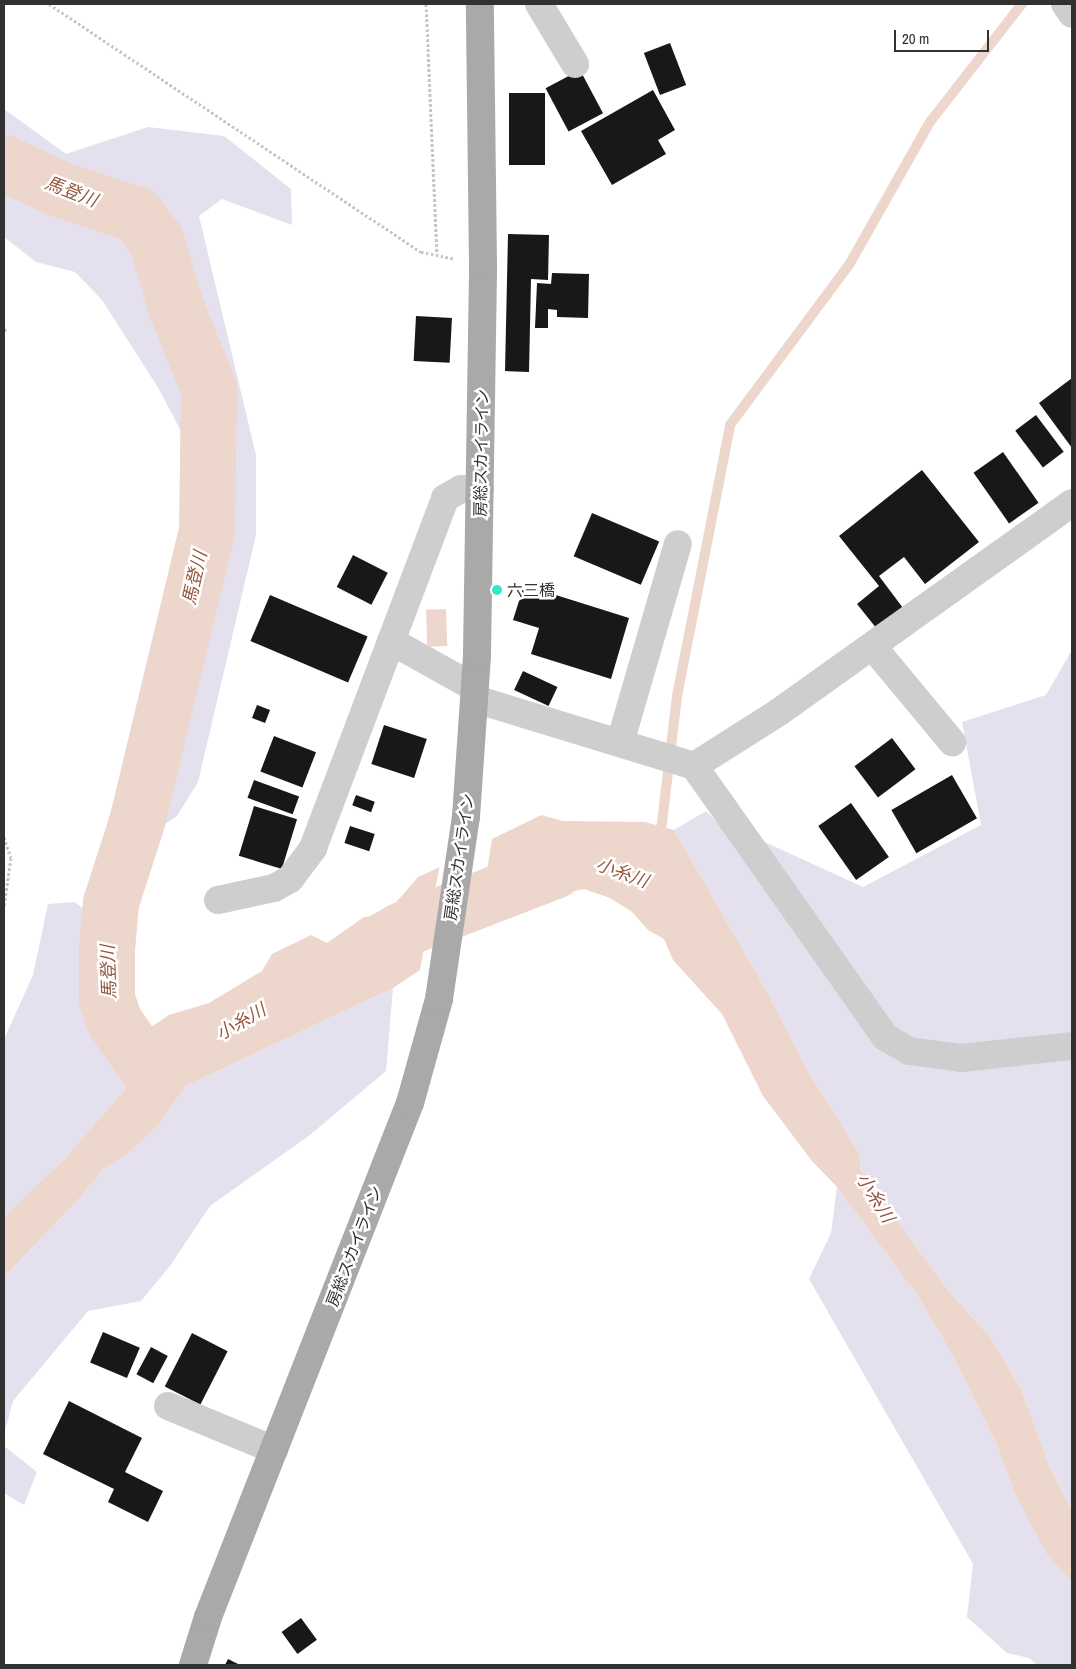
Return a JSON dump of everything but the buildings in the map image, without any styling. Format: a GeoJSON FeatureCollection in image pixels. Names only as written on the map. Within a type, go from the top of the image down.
{"type":"FeatureCollection","features":[{"type":"Feature","properties":{"kind":"main road","name":"房総スカイライン"},"geometry":{"type":"LineString","coordinates":[[193,1665],[208,1617],[410,1103],[439,999],[466,817],[475,693],[483,265],[480,4]]}},
{"type":"Feature","properties":{"kind":"street"},"geometry":{"type":"LineString","coordinates":[[540,4],[575,64]]}},
{"type":"Feature","properties":{"kind":"street"},"geometry":{"type":"LineString","coordinates":[[1065,4],[1072,14]]}},
{"type":"Feature","properties":{"kind":"street"},"geometry":{"type":"LineString","coordinates":[[218,900],[274,888],[290,878],[313,848],[445,498],[461,488],[480,489]]}},
{"type":"Feature","properties":{"kind":"street"},"geometry":{"type":"LineString","coordinates":[[689,764],[779,712],[873,647],[1072,503]]}},
{"type":"Feature","properties":{"kind":"street"},"geometry":{"type":"LineString","coordinates":[[625,745],[678,544]]}},
{"type":"Feature","properties":{"kind":"street"},"geometry":{"type":"LineString","coordinates":[[391,641],[475,693],[625,745],[689,764],[885,1037],[909,1051],[961,1058],[1072,1046]]}},
{"type":"Feature","properties":{"kind":"street"},"geometry":{"type":"LineString","coordinates":[[873,647],[952,742]]}},
{"type":"Feature","properties":{"kind":"street"},"geometry":{"type":"LineString","coordinates":[[168,1406],[274,1450]]}},
{"type":"Feature","properties":{"kind":"path"},"geometry":{"type":"LineString","coordinates":[[49,4],[421,252],[483,265]]}},
{"type":"Feature","properties":{"kind":"path"},"geometry":{"type":"LineString","coordinates":[[426,4],[437,255]]}},
{"type":"Feature","properties":{"kind":"path"},"geometry":{"type":"LineString","coordinates":[[4,837],[11,858],[4,906]]}},
{"type":"Feature","properties":{"kind":"shaded area"},"geometry":{"type":"Polygon","coordinates":[[[4,109],[66,154],[148,127],[224,136],[291,189],[292,225],[222,199],[199,216],[256,455],[256,535],[198,782],[177,816],[148,836],[203,644],[215,497],[159,389],[102,300],[75,272],[36,262],[4,237],[4,109]]]}},
{"type":"Feature","properties":{"kind":"shaded area"},"geometry":{"type":"Polygon","coordinates":[[[1072,650],[1072,1510],[1050,1468],[1021,1389],[990,1337],[946,1288],[861,1171],[859,1153],[809,1073],[765,988],[674,830],[706,811],[744,850],[767,843],[863,887],[981,825],[962,722],[1046,695],[1072,650]]]}},
{"type":"Feature","properties":{"kind":"shaded area"},"geometry":{"type":"Polygon","coordinates":[[[75,902],[95,919],[84,977],[119,1029],[127,1047],[123,1058],[133,1068],[126,1088],[65,1158],[4,1217],[4,1039],[33,975],[48,904],[75,902]]]}},
{"type":"Feature","properties":{"kind":"shaded area"},"geometry":{"type":"Polygon","coordinates":[[[393,988],[386,1071],[310,1135],[210,1206],[170,1266],[141,1301],[88,1311],[13,1401],[4,1435],[4,1277],[80,1198],[103,1169],[127,1154],[158,1126],[186,1086],[393,988]]]}},
{"type":"Feature","properties":{"kind":"shaded area"},"geometry":{"type":"Polygon","coordinates":[[[837,1187],[917,1295],[953,1356],[996,1443],[1014,1492],[1046,1552],[1072,1582],[1072,1665],[1037,1665],[1029,1658],[1007,1653],[967,1617],[973,1564],[809,1279],[831,1233],[837,1187]]]}},
{"type":"Feature","properties":{"kind":"shaded area"},"geometry":{"type":"Polygon","coordinates":[[[4,1446],[37,1472],[24,1505],[4,1493],[4,1446]]]}},
{"type":"Feature","properties":{"kind":"water"},"geometry":{"type":"Polygon","coordinates":[[[446,609],[447,646],[427,647],[426,610],[446,609]]]}},
{"type":"Feature","properties":{"kind":"water"},"geometry":{"type":"Polygon","coordinates":[[[541,815],[563,821],[645,822],[674,830],[765,988],[809,1073],[859,1153],[861,1171],[946,1288],[990,1337],[1021,1389],[1050,1468],[1072,1510],[1072,1582],[1046,1553],[1014,1492],[996,1443],[953,1356],[917,1295],[837,1187],[812,1161],[763,1096],[722,1014],[673,960],[664,939],[648,930],[631,911],[610,898],[584,889],[564,893],[554,901],[518,907],[478,926],[492,839],[541,815]]]}},
{"type":"Feature","properties":{"kind":"water"},"geometry":{"type":"Polygon","coordinates":[[[440,867],[420,970],[393,988],[186,1086],[158,1126],[127,1154],[103,1169],[80,1198],[4,1277],[4,1217],[65,1158],[126,1088],[132,1068],[123,1058],[129,1042],[169,1015],[209,1003],[262,971],[272,954],[311,935],[327,943],[364,917],[386,914],[418,877],[440,867]]]}},
{"type":"Feature","properties":{"kind":"pier"},"geometry":{"type":"Polygon","coordinates":[[[492,836],[486,870],[477,929],[483,870],[492,836]]]}},
{"type":"Feature","properties":{"kind":"pier"},"geometry":{"type":"Polygon","coordinates":[[[440,864],[442,867],[419,973],[440,864]]]}},
{"type":"Feature","properties":{"kind":"waterway"},"geometry":{"type":"LineString","coordinates":[[660,839],[677,696],[730,425],[849,265],[930,122],[1022,4]]}},
{"type":"Feature","properties":{"kind":"waterway","name":"馬登川"},"geometry":{"type":"LineString","coordinates":[[4,163],[59,189],[137,215],[156,240],[176,307],[209,389],[207,531],[138,819],[111,903],[107,950],[107,999],[115,1022],[153,1077]]}},
{"type":"Feature","properties":{"kind":"waterway","name":"小糸川"},"geometry":{"type":"LineString","coordinates":[[360,954],[402,930],[555,871]]}},
{"type":"Feature","properties":{"kind":"place","name":"六三橋"},"geometry":{"type":"Point","coordinates":[497,590]}}]}
